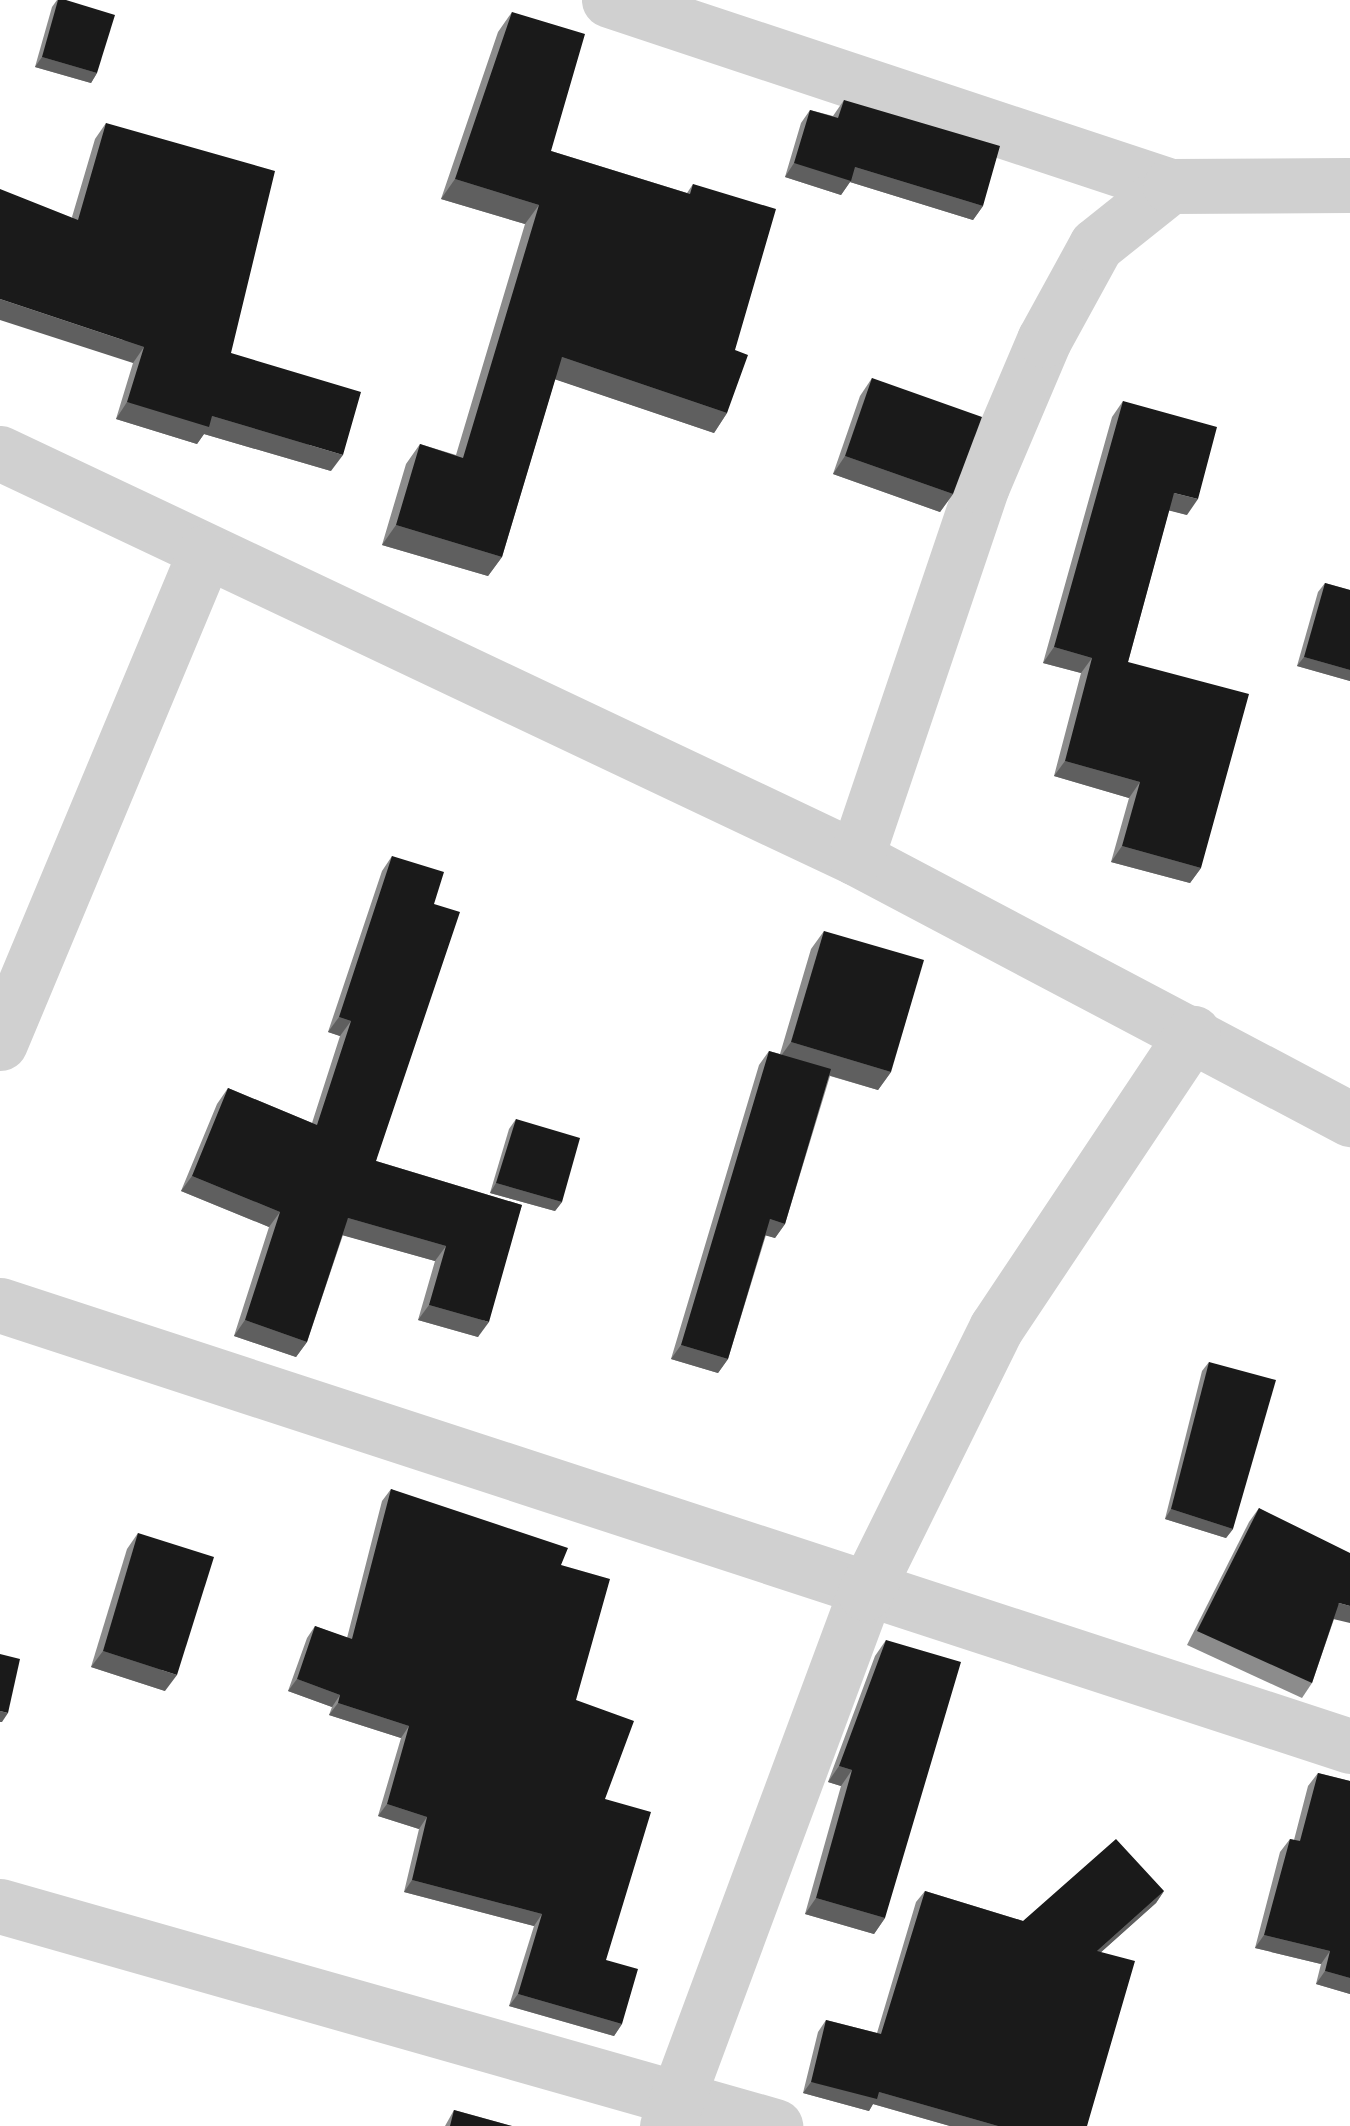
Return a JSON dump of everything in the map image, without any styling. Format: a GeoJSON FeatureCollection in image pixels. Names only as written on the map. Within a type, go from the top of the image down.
{"type":"FeatureCollection","features":[{"type":"Feature","properties":{"kind":"street"},"geometry":{"type":"LineString","coordinates":[[609,0],[1170,186],[1350,184]]}},
{"type":"Feature","properties":{"kind":"street"},"geometry":{"type":"LineString","coordinates":[[856,858],[982,486],[1044,340],[1096,245],[1170,186]]}},
{"type":"Feature","properties":{"kind":"street"},"geometry":{"type":"LineString","coordinates":[[0,453],[856,858],[1350,1119]]}},
{"type":"Feature","properties":{"kind":"street"},"geometry":{"type":"LineString","coordinates":[[0,1043],[205,552]]}},
{"type":"Feature","properties":{"kind":"street"},"geometry":{"type":"LineString","coordinates":[[672,2111],[865,1593],[996,1328],[1193,1034]]}},
{"type":"Feature","properties":{"kind":"street"},"geometry":{"type":"LineString","coordinates":[[0,1304],[865,1593],[1350,1746]]}},
{"type":"Feature","properties":{"kind":"street"},"geometry":{"type":"LineString","coordinates":[[0,1906],[672,2111],[775,2126]]}},
{"type":"Feature","properties":{"kind":"building"},"geometry":{"type":"Polygon","coordinates":[[[58,0],[115,15],[97,73],[42,57],[58,0]]]}},
{"type":"Feature","properties":{"kind":"building"},"geometry":{"type":"Polygon","coordinates":[[[512,12],[585,34],[551,151],[690,194],[693,184],[776,209],[735,350],[748,355],[727,413],[562,357],[502,557],[396,525],[420,444],[463,458],[539,205],[455,179],[512,12]]]}},
{"type":"Feature","properties":{"kind":"building"},"geometry":{"type":"Polygon","coordinates":[[[844,100],[1000,146],[983,206],[855,167],[851,181],[794,163],[810,110],[838,118],[844,100]]]}},
{"type":"Feature","properties":{"kind":"building"},"geometry":{"type":"Polygon","coordinates":[[[106,123],[275,171],[231,353],[361,392],[343,455],[212,416],[209,427],[127,402],[144,347],[0,299],[0,189],[78,220],[106,123]]]}},
{"type":"Feature","properties":{"kind":"building"},"geometry":{"type":"Polygon","coordinates":[[[872,378],[982,417],[953,494],[845,456],[872,378]]]}},
{"type":"Feature","properties":{"kind":"building"},"geometry":{"type":"Polygon","coordinates":[[[1123,401],[1217,427],[1198,499],[1174,493],[1128,662],[1249,694],[1201,868],[1122,846],[1140,782],[1065,761],[1092,658],[1054,647],[1123,401]]]}},
{"type":"Feature","properties":{"kind":"building"},"geometry":{"type":"Polygon","coordinates":[[[1325,583],[1350,590],[1350,670],[1304,657],[1325,583]]]}},
{"type":"Feature","properties":{"kind":"building"},"geometry":{"type":"Polygon","coordinates":[[[392,856],[444,872],[434,904],[460,912],[376,1161],[522,1205],[489,1322],[429,1305],[446,1246],[348,1218],[307,1342],[245,1320],[280,1212],[192,1176],[228,1088],[317,1125],[351,1021],[339,1017],[392,856]]]}},
{"type":"Feature","properties":{"kind":"building"},"geometry":{"type":"Polygon","coordinates":[[[824,931],[924,960],[891,1072],[791,1042],[824,931]]]}},
{"type":"Feature","properties":{"kind":"building"},"geometry":{"type":"Polygon","coordinates":[[[769,1051],[831,1069],[785,1224],[770,1219],[728,1359],[681,1345],[769,1051]]]}},
{"type":"Feature","properties":{"kind":"building"},"geometry":{"type":"Polygon","coordinates":[[[516,1119],[580,1138],[562,1202],[496,1183],[516,1119]]]}},
{"type":"Feature","properties":{"kind":"building"},"geometry":{"type":"Polygon","coordinates":[[[1209,1362],[1276,1380],[1233,1529],[1171,1509],[1209,1362]]]}},
{"type":"Feature","properties":{"kind":"building"},"geometry":{"type":"Polygon","coordinates":[[[391,1489],[568,1548],[561,1565],[610,1579],[576,1700],[634,1721],[605,1799],[651,1812],[606,1960],[638,1969],[622,2024],[518,1994],[542,1914],[412,1880],[427,1817],[387,1804],[409,1726],[338,1703],[340,1695],[297,1679],[315,1626],[352,1639],[391,1489]]]}},
{"type":"Feature","properties":{"kind":"building"},"geometry":{"type":"Polygon","coordinates":[[[1259,1508],[1350,1553],[1350,1606],[1339,1603],[1312,1683],[1197,1631],[1259,1508]]]}},
{"type":"Feature","properties":{"kind":"building"},"geometry":{"type":"Polygon","coordinates":[[[138,1533],[214,1557],[177,1675],[103,1651],[138,1533]]]}},
{"type":"Feature","properties":{"kind":"building"},"geometry":{"type":"Polygon","coordinates":[[[886,1640],[961,1662],[885,1918],[816,1898],[852,1770],[839,1766],[886,1640]]]}},
{"type":"Feature","properties":{"kind":"building"},"geometry":{"type":"Polygon","coordinates":[[[0,1654],[20,1659],[8,1713],[0,1711],[0,1654]]]}},
{"type":"Feature","properties":{"kind":"building"},"geometry":{"type":"Polygon","coordinates":[[[1318,1773],[1350,1781],[1350,1978],[1325,1971],[1330,1951],[1264,1935],[1290,1839],[1300,1841],[1318,1773]]]}},
{"type":"Feature","properties":{"kind":"building"},"geometry":{"type":"Polygon","coordinates":[[[1116,1839],[1164,1891],[1097,1951],[1135,1961],[1087,2126],[998,2126],[879,2092],[877,2099],[811,2082],[826,2020],[881,2034],[925,1891],[1023,1921],[1116,1839]]]}},
{"type":"Feature","properties":{"kind":"building"},"geometry":{"type":"Polygon","coordinates":[[[454,2110],[512,2126],[450,2126],[454,2110]]]}}]}
